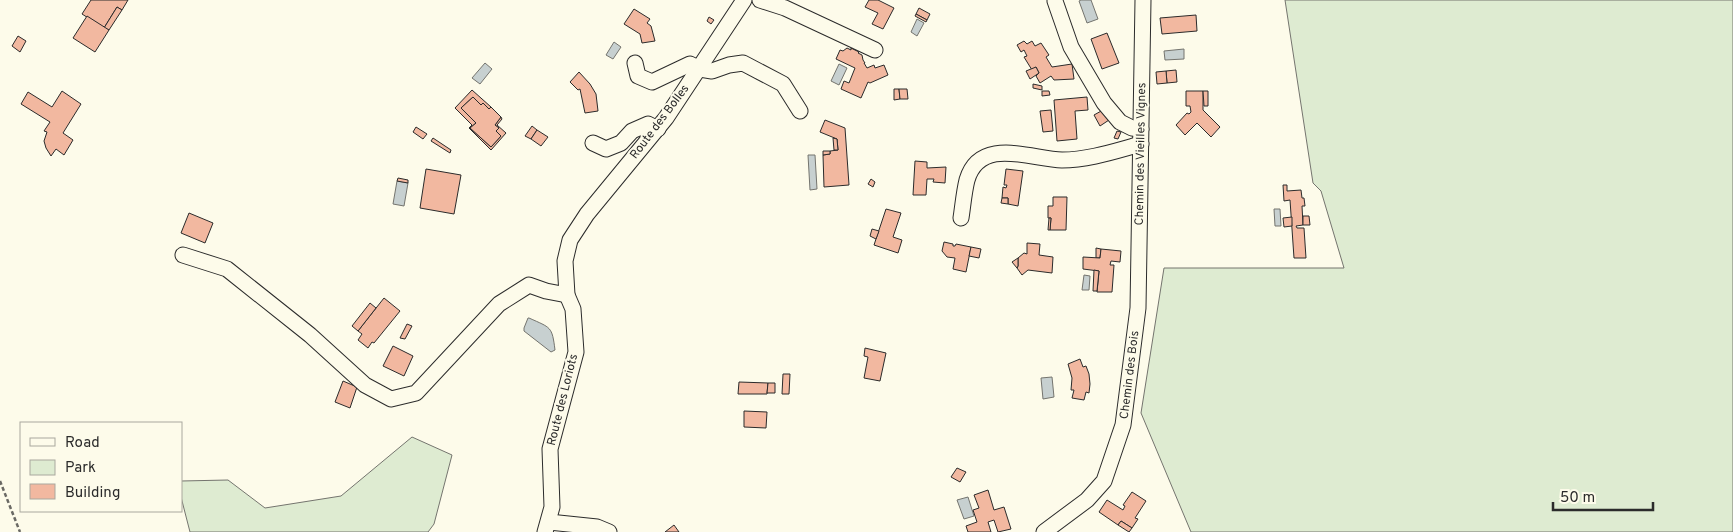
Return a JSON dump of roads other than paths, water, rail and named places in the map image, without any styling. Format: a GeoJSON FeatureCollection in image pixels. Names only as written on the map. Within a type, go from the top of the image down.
{"type":"FeatureCollection","features":[{"type":"Feature","properties":{"kind":"street","name":"Route des Bolles"},"geometry":{"type":"LineString","coordinates":[[570,240],[587,214],[658,129],[700,69],[744,0]]}},
{"type":"Feature","properties":{"kind":"street"},"geometry":{"type":"LineString","coordinates":[[760,0],[785,8],[874,50]]}},
{"type":"Feature","properties":{"kind":"street","name":"Chemin des Vieilles Vignes"},"geometry":{"type":"LineString","coordinates":[[1138,308],[1143,0]]}},
{"type":"Feature","properties":{"kind":"street"},"geometry":{"type":"LineString","coordinates":[[1054,1],[1071,46],[1104,103],[1120,122],[1132,128],[1142,129]]}},
{"type":"Feature","properties":{"kind":"street"},"geometry":{"type":"LineString","coordinates":[[635,63],[638,76],[652,82],[690,64],[700,69],[712,71],[743,62],[783,84],[800,111]]}},
{"type":"Feature","properties":{"kind":"street"},"geometry":{"type":"LineString","coordinates":[[593,143],[606,148],[621,143],[632,130],[648,124],[658,129]]}},
{"type":"Feature","properties":{"kind":"street"},"geometry":{"type":"LineString","coordinates":[[961,218],[968,178],[977,162],[994,153],[1020,154],[1060,160],[1082,160],[1141,144]]}},
{"type":"Feature","properties":{"kind":"street","name":"Route des Loriots"},"geometry":{"type":"LineString","coordinates":[[547,527],[552,507],[550,449],[576,352],[573,308],[567,295],[565,261],[570,240]]}},
{"type":"Feature","properties":{"kind":"street"},"geometry":{"type":"LineString","coordinates":[[183,255],[227,269],[310,334],[366,385],[391,399],[416,393],[500,304],[529,285],[567,295]]}},
{"type":"Feature","properties":{"kind":"street","name":"Chemin des Bois"},"geometry":{"type":"LineString","coordinates":[[1044,532],[1087,500],[1104,481],[1124,424],[1138,308]]}},
{"type":"Feature","properties":{"kind":"street"},"geometry":{"type":"LineString","coordinates":[[547,527],[597,527],[609,532]]}}]}
